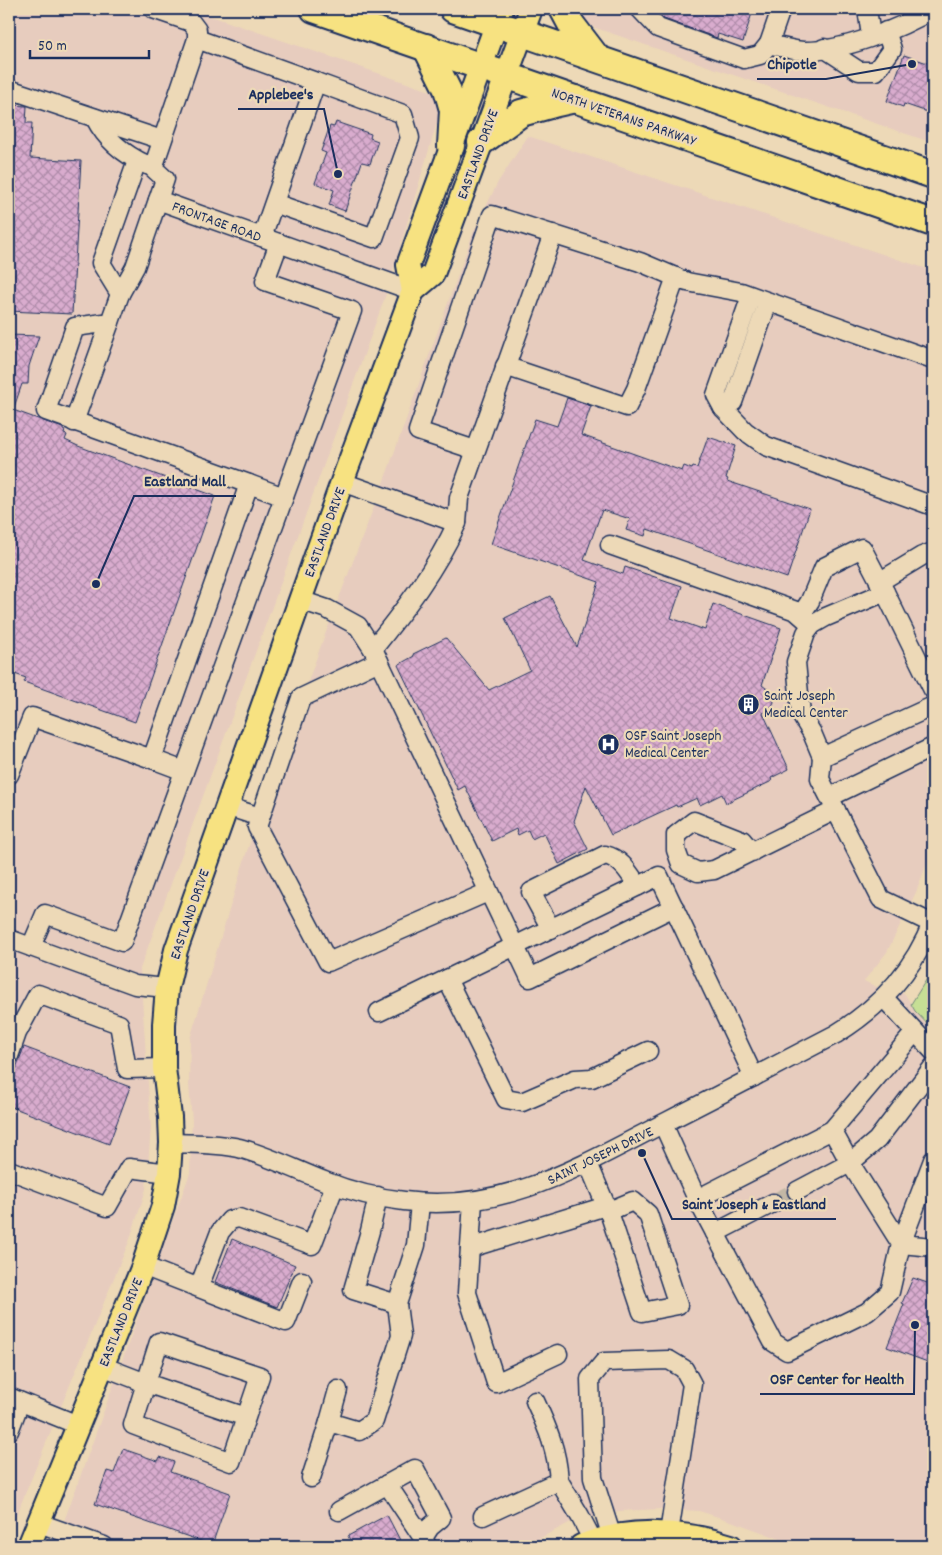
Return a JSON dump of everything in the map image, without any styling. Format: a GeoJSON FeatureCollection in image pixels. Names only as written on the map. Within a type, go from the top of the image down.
{"type":"FeatureCollection","features":[{"type":"Feature","properties":{"kind":"highway","name":"NORTH VETERANS PARKWAY"},"geometry":{"type":"LineString","coordinates":[[314,9],[933,223]]}},
{"type":"Feature","properties":{"kind":"highway"},"geometry":{"type":"LineString","coordinates":[[453,9],[499,16],[522,33],[933,175]]}},
{"type":"Feature","properties":{"kind":"highway"},"geometry":{"type":"LineString","coordinates":[[563,9],[571,24],[597,58]]}},
{"type":"Feature","properties":{"kind":"highway"},"geometry":{"type":"LineString","coordinates":[[426,47],[447,89],[453,110],[452,146]]}},
{"type":"Feature","properties":{"kind":"highway"},"geometry":{"type":"LineString","coordinates":[[481,142],[521,113],[575,99]]}},
{"type":"Feature","properties":{"kind":"main road","name":"EASTLAND DRIVE"},"geometry":{"type":"LineString","coordinates":[[412,291],[433,274],[531,9]]}},
{"type":"Feature","properties":{"kind":"main road","name":"EASTLAND DRIVE"},"geometry":{"type":"LineString","coordinates":[[29,1546],[143,1266],[158,1224],[169,1174],[171,1143],[164,1068],[164,1024],[167,988],[176,950],[342,482],[412,291],[408,266],[499,16]]}},
{"type":"Feature","properties":{"kind":"main road"},"geometry":{"type":"LineString","coordinates":[[595,1542],[636,1533],[669,1533],[731,1546]]}},
{"type":"Feature","properties":{"kind":"street"},"geometry":{"type":"LineString","coordinates":[[120,294],[101,264],[145,164],[162,140],[197,38],[197,30],[192,22],[153,9]]}},
{"type":"Feature","properties":{"kind":"street"},"geometry":{"type":"LineString","coordinates":[[640,9],[658,28],[744,58],[760,55],[769,44],[781,9]]}},
{"type":"Feature","properties":{"kind":"street"},"geometry":{"type":"LineString","coordinates":[[824,48],[859,71],[876,71],[892,49],[878,34],[867,9]]}},
{"type":"Feature","properties":{"kind":"street"},"geometry":{"type":"LineString","coordinates":[[769,44],[803,51],[842,46],[928,14]]}},
{"type":"Feature","properties":{"kind":"street"},"geometry":{"type":"LineString","coordinates":[[197,38],[403,114],[410,138],[374,238],[274,203]]}},
{"type":"Feature","properties":{"kind":"street"},"geometry":{"type":"LineString","coordinates":[[262,237],[316,82]]}},
{"type":"Feature","properties":{"kind":"street"},"geometry":{"type":"LineString","coordinates":[[9,89],[162,140]]}},
{"type":"Feature","properties":{"kind":"street"},"geometry":{"type":"LineString","coordinates":[[95,118],[107,137],[127,155],[145,164]]}},
{"type":"Feature","properties":{"kind":"street","name":"FRONTAGE ROAD"},"geometry":{"type":"LineString","coordinates":[[145,164],[166,179],[158,200],[412,291]]}},
{"type":"Feature","properties":{"kind":"street"},"geometry":{"type":"LineString","coordinates":[[74,422],[120,294],[135,267],[158,200]]}},
{"type":"Feature","properties":{"kind":"street"},"geometry":{"type":"LineString","coordinates":[[475,450],[418,431],[492,215],[640,262],[687,282],[741,292],[933,360]]}},
{"type":"Feature","properties":{"kind":"street"},"geometry":{"type":"LineString","coordinates":[[488,892],[328,962],[257,827],[301,698],[376,655],[448,544],[457,523],[459,498],[475,450],[553,234]]}},
{"type":"Feature","properties":{"kind":"street"},"geometry":{"type":"LineString","coordinates":[[31,947],[45,914],[122,942],[352,311],[265,281],[279,243]]}},
{"type":"Feature","properties":{"kind":"street"},"geometry":{"type":"LineString","coordinates":[[505,366],[627,407],[636,389],[676,277]]}},
{"type":"Feature","properties":{"kind":"street"},"geometry":{"type":"LineString","coordinates":[[751,296],[716,395],[723,408],[745,431],[766,446],[933,506]]}},
{"type":"Feature","properties":{"kind":"street"},"geometry":{"type":"LineString","coordinates":[[723,408],[734,402],[768,302]]}},
{"type":"Feature","properties":{"kind":"street"},"geometry":{"type":"LineString","coordinates":[[110,322],[75,327],[46,411],[284,497]]}},
{"type":"Feature","properties":{"kind":"street"},"geometry":{"type":"LineString","coordinates":[[342,482],[457,523]]}},
{"type":"Feature","properties":{"kind":"street"},"geometry":{"type":"LineString","coordinates":[[152,759],[248,484]]}},
{"type":"Feature","properties":{"kind":"street"},"geometry":{"type":"LineString","coordinates":[[610,545],[796,610],[806,620]]}},
{"type":"Feature","properties":{"kind":"street"},"geometry":{"type":"LineString","coordinates":[[933,690],[862,548],[824,567],[810,601],[806,620],[806,633],[796,662],[801,715],[812,733],[822,758],[820,779],[881,899],[933,923]]}},
{"type":"Feature","properties":{"kind":"street"},"geometry":{"type":"LineString","coordinates":[[806,620],[826,617],[882,587],[922,556],[933,552]]}},
{"type":"Feature","properties":{"kind":"street"},"geometry":{"type":"LineString","coordinates":[[300,600],[327,609],[358,626],[376,655],[530,978],[674,907]]}},
{"type":"Feature","properties":{"kind":"street"},"geometry":{"type":"LineString","coordinates":[[822,758],[933,706]]}},
{"type":"Feature","properties":{"kind":"street"},"geometry":{"type":"LineString","coordinates":[[9,775],[32,717],[184,771]]}},
{"type":"Feature","properties":{"kind":"street"},"geometry":{"type":"LineString","coordinates":[[752,852],[933,747]]}},
{"type":"Feature","properties":{"kind":"street"},"geometry":{"type":"LineString","coordinates":[[226,806],[260,818]]}},
{"type":"Feature","properties":{"kind":"street"},"geometry":{"type":"LineString","coordinates":[[551,929],[531,892],[605,855],[614,857],[622,863],[638,886]]}},
{"type":"Feature","properties":{"kind":"street"},"geometry":{"type":"LineString","coordinates":[[379,1012],[659,876],[754,1077]]}},
{"type":"Feature","properties":{"kind":"street","name":"SAINT JOSEPH DRIVE"},"geometry":{"type":"LineString","coordinates":[[171,1143],[208,1144],[237,1148],[335,1185],[404,1202],[435,1204],[473,1201],[510,1195],[567,1174],[852,1024],[884,998],[894,987],[913,963],[933,923]]}},
{"type":"Feature","properties":{"kind":"street"},"geometry":{"type":"LineString","coordinates":[[9,939],[135,985],[167,988]]}},
{"type":"Feature","properties":{"kind":"street"},"geometry":{"type":"LineString","coordinates":[[447,979],[506,1099],[522,1102],[575,1079],[592,1078],[648,1051]]}},
{"type":"Feature","properties":{"kind":"street"},"geometry":{"type":"LineString","coordinates":[[9,1056],[17,1033],[38,994],[119,1024],[127,1069],[164,1068]]}},
{"type":"Feature","properties":{"kind":"street"},"geometry":{"type":"LineString","coordinates":[[884,998],[933,1051]]}},
{"type":"Feature","properties":{"kind":"street"},"geometry":{"type":"LineString","coordinates":[[697,1199],[832,1130],[915,1032]]}},
{"type":"Feature","properties":{"kind":"street"},"geometry":{"type":"LineString","coordinates":[[797,1191],[850,1163],[877,1140],[933,1067]]}},
{"type":"Feature","properties":{"kind":"street"},"geometry":{"type":"LineString","coordinates":[[664,1124],[697,1199],[773,1342],[787,1350],[867,1312],[890,1292],[901,1244],[933,1160]]}},
{"type":"Feature","properties":{"kind":"street"},"geometry":{"type":"LineString","coordinates":[[832,1130],[850,1163],[901,1244]]}},
{"type":"Feature","properties":{"kind":"street"},"geometry":{"type":"LineString","coordinates":[[470,1248],[608,1209],[633,1201],[648,1214],[678,1305],[642,1312],[608,1209],[588,1162]]}},
{"type":"Feature","properties":{"kind":"street"},"geometry":{"type":"LineString","coordinates":[[9,1170],[107,1207],[129,1168],[169,1174]]}},
{"type":"Feature","properties":{"kind":"street"},"geometry":{"type":"LineString","coordinates":[[198,1288],[220,1232],[230,1220],[239,1218],[312,1245],[335,1185]]}},
{"type":"Feature","properties":{"kind":"street"},"geometry":{"type":"LineString","coordinates":[[378,1196],[370,1232],[353,1290],[397,1304]]}},
{"type":"Feature","properties":{"kind":"street"},"geometry":{"type":"LineString","coordinates":[[473,1201],[467,1293],[496,1383],[558,1354]]}},
{"type":"Feature","properties":{"kind":"street"},"geometry":{"type":"LineString","coordinates":[[329,1422],[359,1431],[374,1421],[401,1336],[397,1304],[416,1245],[420,1202]]}},
{"type":"Feature","properties":{"kind":"street"},"geometry":{"type":"LineString","coordinates":[[715,1233],[773,1203]]}},
{"type":"Feature","properties":{"kind":"street"},"geometry":{"type":"LineString","coordinates":[[901,1244],[933,1247]]}},
{"type":"Feature","properties":{"kind":"street"},"geometry":{"type":"LineString","coordinates":[[143,1266],[286,1322],[302,1281]]}},
{"type":"Feature","properties":{"kind":"street"},"geometry":{"type":"LineString","coordinates":[[159,1342],[260,1376],[231,1462],[133,1426],[146,1383],[159,1342]]}},
{"type":"Feature","properties":{"kind":"street"},"geometry":{"type":"LineString","coordinates":[[595,1542],[590,1379],[604,1362],[669,1360],[684,1369],[692,1384],[669,1533]]}},
{"type":"Feature","properties":{"kind":"street"},"geometry":{"type":"LineString","coordinates":[[102,1366],[246,1417]]}},
{"type":"Feature","properties":{"kind":"street"},"geometry":{"type":"LineString","coordinates":[[311,1478],[338,1390]]}},
{"type":"Feature","properties":{"kind":"street"},"geometry":{"type":"LineString","coordinates":[[9,1431],[15,1399],[78,1425]]}},
{"type":"Feature","properties":{"kind":"street"},"geometry":{"type":"LineString","coordinates":[[535,1401],[551,1435],[558,1462],[559,1481],[595,1542]]}},
{"type":"Feature","properties":{"kind":"street"},"geometry":{"type":"LineString","coordinates":[[339,1511],[415,1469],[442,1518],[430,1527],[425,1542]]}},
{"type":"Feature","properties":{"kind":"street"},"geometry":{"type":"LineString","coordinates":[[483,1516],[559,1481]]}},
{"type":"Feature","properties":{"kind":"street"},"geometry":{"type":"LineString","coordinates":[[387,1484],[425,1542]]}},
{"type":"Feature","properties":{"kind":"street"},"geometry":{"type":"LineString","coordinates":[[39,1523],[104,1546]]}},
{"type":"Feature","properties":{"kind":"shaded area"},"geometry":{"type":"Polygon","coordinates":[[[9,9],[190,9],[445,96],[385,297],[140,969],[151,1128],[146,1189],[130,1239],[9,1533],[9,9]]]}},
{"type":"Feature","properties":{"kind":"shaded area"},"geometry":{"type":"Polygon","coordinates":[[[577,9],[933,9],[933,143],[593,27],[577,9]]]}},
{"type":"Feature","properties":{"kind":"shaded area","name":"OSF Saint Joseph Medical Center"},"geometry":{"type":"Polygon","coordinates":[[[528,136],[933,271],[933,847],[917,890],[887,952],[864,981],[877,987],[905,994],[915,1011],[933,1030],[933,1546],[800,1546],[699,1511],[662,1509],[619,1511],[571,1522],[525,1546],[55,1546],[190,1173],[192,1121],[189,1085],[190,1039],[247,851],[323,640],[388,470],[473,233],[498,182],[528,136]]]}},
{"type":"Feature","properties":{"kind":"green space"},"geometry":{"type":"Polygon","coordinates":[[[933,969],[933,1030],[911,1004],[933,969]]]}},
{"type":"Feature","properties":{"kind":"building"},"geometry":{"type":"Polygon","coordinates":[[[661,9],[739,9],[752,13],[743,42],[718,34],[717,38],[664,19],[659,14],[661,9]]]}},
{"type":"Feature","properties":{"kind":"building"},"geometry":{"type":"Polygon","coordinates":[[[904,55],[933,65],[933,114],[904,104],[903,107],[887,101],[904,55]]]}},
{"type":"Feature","properties":{"kind":"building"},"geometry":{"type":"Polygon","coordinates":[[[9,105],[27,106],[26,123],[32,123],[30,158],[81,161],[72,314],[9,311],[9,105]]]}},
{"type":"Feature","properties":{"kind":"building"},"geometry":{"type":"Polygon","coordinates":[[[336,122],[371,134],[370,138],[378,141],[370,164],[362,162],[345,211],[329,205],[334,190],[315,183],[326,153],[321,151],[330,126],[334,127],[336,122]]]}},
{"type":"Feature","properties":{"kind":"building"},"geometry":{"type":"Polygon","coordinates":[[[9,335],[39,336],[29,366],[28,384],[22,384],[13,410],[63,428],[64,434],[67,435],[65,440],[78,446],[215,496],[135,722],[24,682],[26,678],[9,672],[9,335]]]}},
{"type":"Feature","properties":{"kind":"building"},"geometry":{"type":"Polygon","coordinates":[[[567,398],[591,406],[581,435],[682,471],[684,466],[692,469],[693,467],[697,468],[708,437],[736,446],[726,478],[728,479],[727,481],[810,509],[787,578],[647,529],[645,536],[626,530],[630,519],[602,510],[584,560],[623,574],[625,567],[682,586],[671,618],[705,630],[713,604],[781,628],[762,685],[771,692],[774,702],[763,713],[789,769],[771,778],[772,781],[726,803],[722,794],[700,805],[697,798],[677,807],[676,805],[611,835],[586,786],[574,821],[588,849],[559,864],[544,833],[532,839],[528,830],[518,835],[516,829],[492,841],[465,786],[458,790],[398,665],[414,656],[413,654],[446,638],[489,690],[530,670],[505,618],[550,596],[577,647],[599,582],[491,544],[535,419],[557,426],[567,398]]]}},
{"type":"Feature","properties":{"kind":"building"},"geometry":{"type":"Polygon","coordinates":[[[24,1047],[130,1087],[109,1144],[9,1106],[9,1087],[24,1047]]]}},
{"type":"Feature","properties":{"kind":"building"},"geometry":{"type":"Polygon","coordinates":[[[232,1239],[295,1265],[277,1307],[215,1282],[232,1239]]]}},
{"type":"Feature","properties":{"kind":"building"},"geometry":{"type":"Polygon","coordinates":[[[913,1278],[933,1285],[933,1364],[887,1347],[913,1278]]]}},
{"type":"Feature","properties":{"kind":"building"},"geometry":{"type":"Polygon","coordinates":[[[123,1449],[158,1461],[160,1457],[174,1462],[170,1472],[230,1493],[212,1545],[95,1504],[107,1471],[114,1473],[123,1449]]]}},
{"type":"Feature","properties":{"kind":"building"},"geometry":{"type":"Polygon","coordinates":[[[387,1515],[403,1546],[353,1546],[348,1536],[387,1515]]]}},
{"type":"Feature","properties":{"kind":"tunnel"},"geometry":{"type":"LineString","coordinates":[[773,1203],[797,1191]]}},
{"type":"Feature","properties":{"kind":"place","name":"Chipotle"},"geometry":{"type":"Point","coordinates":[912,64]}},
{"type":"Feature","properties":{"kind":"place","name":"Applebee's"},"geometry":{"type":"Point","coordinates":[338,174]}},
{"type":"Feature","properties":{"kind":"place","name":"Eastland Mall"},"geometry":{"type":"Point","coordinates":[96,584]}},
{"type":"Feature","properties":{"kind":"place","name":"Saint Joseph Medical Center"},"geometry":{"type":"Point","coordinates":[748,704]}},
{"type":"Feature","properties":{"kind":"place","name":"OSF Saint Joseph Medical Center"},"geometry":{"type":"Point","coordinates":[609,744]}},
{"type":"Feature","properties":{"kind":"place","name":"Saint Joseph & Eastland"},"geometry":{"type":"Point","coordinates":[642,1153]}},
{"type":"Feature","properties":{"kind":"place","name":"OSF Center for Health"},"geometry":{"type":"Point","coordinates":[915,1325]}}]}
